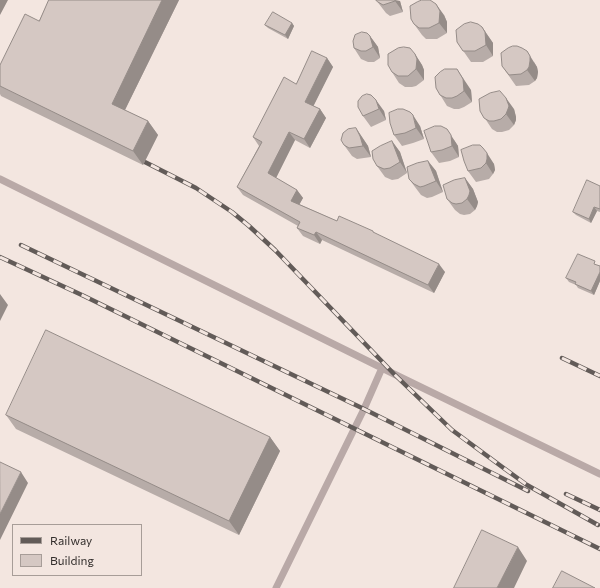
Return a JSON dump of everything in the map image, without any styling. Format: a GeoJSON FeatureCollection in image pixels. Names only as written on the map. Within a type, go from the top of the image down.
{"type":"FeatureCollection","features":[{"type":"Feature","properties":{"kind":"lane"},"geometry":{"type":"LineString","coordinates":[[0,179],[600,474]]}},
{"type":"Feature","properties":{"kind":"lane"},"geometry":{"type":"LineString","coordinates":[[276,588],[364,409],[382,368]]}},
{"type":"Feature","properties":{"kind":"building"},"geometry":{"type":"Polygon","coordinates":[[[49,0],[162,0],[112,104],[148,121],[133,151],[0,86],[0,65],[25,14],[39,21],[49,0]]]}},
{"type":"Feature","properties":{"kind":"building"},"geometry":{"type":"Polygon","coordinates":[[[376,0],[395,0],[395,1],[383,5],[376,0]]]}},
{"type":"Feature","properties":{"kind":"building"},"geometry":{"type":"Polygon","coordinates":[[[422,0],[430,0],[436,4],[440,11],[439,23],[429,28],[419,28],[411,19],[410,6],[422,0]]]}},
{"type":"Feature","properties":{"kind":"building"},"geometry":{"type":"Polygon","coordinates":[[[273,12],[292,23],[285,35],[265,25],[273,12]]]}},
{"type":"Feature","properties":{"kind":"building"},"geometry":{"type":"Polygon","coordinates":[[[471,22],[482,27],[485,32],[486,45],[475,51],[463,51],[457,42],[456,30],[464,24],[471,22]]]}},
{"type":"Feature","properties":{"kind":"building"},"geometry":{"type":"Polygon","coordinates":[[[362,32],[367,33],[370,36],[373,47],[366,51],[361,51],[354,48],[353,41],[355,35],[362,32]]]}},
{"type":"Feature","properties":{"kind":"building"},"geometry":{"type":"Polygon","coordinates":[[[513,46],[517,46],[527,51],[530,56],[530,61],[527,70],[521,74],[509,75],[502,66],[501,53],[513,46]]]}},
{"type":"Feature","properties":{"kind":"building"},"geometry":{"type":"Polygon","coordinates":[[[398,48],[410,48],[415,54],[417,59],[416,69],[408,76],[398,76],[392,72],[388,65],[388,54],[398,48]]]}},
{"type":"Feature","properties":{"kind":"building"},"geometry":{"type":"Polygon","coordinates":[[[312,51],[327,58],[305,102],[320,109],[304,139],[289,132],[268,173],[297,190],[291,201],[337,221],[339,216],[439,264],[428,285],[316,232],[314,235],[297,228],[300,222],[237,187],[262,142],[253,137],[284,77],[296,84],[312,51]]]}},
{"type":"Feature","properties":{"kind":"building"},"geometry":{"type":"Polygon","coordinates":[[[445,69],[457,69],[463,79],[464,91],[452,98],[446,98],[440,95],[436,88],[435,77],[445,69]]]}},
{"type":"Feature","properties":{"kind":"building"},"geometry":{"type":"Polygon","coordinates":[[[500,91],[506,98],[509,106],[508,109],[506,114],[501,119],[489,121],[484,118],[480,111],[479,99],[490,93],[500,91]]]}},
{"type":"Feature","properties":{"kind":"building"},"geometry":{"type":"Polygon","coordinates":[[[367,94],[371,95],[376,100],[379,109],[363,116],[358,107],[358,101],[362,96],[367,94]]]}},
{"type":"Feature","properties":{"kind":"building"},"geometry":{"type":"Polygon","coordinates":[[[398,109],[403,109],[413,115],[416,128],[405,133],[394,135],[390,123],[389,113],[398,109]]]}},
{"type":"Feature","properties":{"kind":"building"},"geometry":{"type":"Polygon","coordinates":[[[435,126],[441,126],[447,129],[451,135],[452,146],[431,152],[424,131],[435,126]]]}},
{"type":"Feature","properties":{"kind":"building"},"geometry":{"type":"Polygon","coordinates":[[[356,128],[363,146],[349,148],[344,145],[341,140],[343,133],[348,129],[356,128]]]}},
{"type":"Feature","properties":{"kind":"building"},"geometry":{"type":"Polygon","coordinates":[[[392,141],[400,162],[390,168],[384,169],[377,166],[373,159],[372,151],[392,141]]]}},
{"type":"Feature","properties":{"kind":"building"},"geometry":{"type":"Polygon","coordinates":[[[473,145],[480,145],[483,148],[487,153],[487,159],[486,163],[481,168],[468,171],[461,150],[473,145]]]}},
{"type":"Feature","properties":{"kind":"building"},"geometry":{"type":"Polygon","coordinates":[[[428,161],[436,181],[420,187],[409,179],[407,167],[428,161]]]}},
{"type":"Feature","properties":{"kind":"building"},"geometry":{"type":"Polygon","coordinates":[[[465,178],[470,191],[467,199],[462,203],[452,203],[447,199],[443,185],[454,180],[465,178]]]}},
{"type":"Feature","properties":{"kind":"building"},"geometry":{"type":"Polygon","coordinates":[[[587,180],[600,186],[600,209],[594,207],[589,219],[573,212],[587,180]]]}},
{"type":"Feature","properties":{"kind":"building"},"geometry":{"type":"Polygon","coordinates":[[[578,254],[595,261],[594,264],[600,266],[600,272],[591,291],[566,278],[578,254]]]}},
{"type":"Feature","properties":{"kind":"building"},"geometry":{"type":"Polygon","coordinates":[[[46,330],[270,437],[229,521],[6,415],[46,330]]]}},
{"type":"Feature","properties":{"kind":"building"},"geometry":{"type":"Polygon","coordinates":[[[0,462],[21,472],[0,514],[0,462]]]}},
{"type":"Feature","properties":{"kind":"building"},"geometry":{"type":"Polygon","coordinates":[[[482,530],[518,547],[497,588],[454,588],[482,530]]]}},
{"type":"Feature","properties":{"kind":"building"},"geometry":{"type":"Polygon","coordinates":[[[562,571],[595,588],[553,588],[562,571]]]}},
{"type":"Feature","properties":{"kind":"railway"},"geometry":{"type":"LineString","coordinates":[[135,157],[196,188],[232,212],[275,250],[394,374],[452,430],[527,485],[598,525]]}},
{"type":"Feature","properties":{"kind":"railway"},"geometry":{"type":"LineString","coordinates":[[21,245],[364,409],[528,491]]}},
{"type":"Feature","properties":{"kind":"railway"},"geometry":{"type":"LineString","coordinates":[[0,257],[84,296],[600,549]]}},
{"type":"Feature","properties":{"kind":"railway"},"geometry":{"type":"LineString","coordinates":[[562,358],[600,376]]}},
{"type":"Feature","properties":{"kind":"railway"},"geometry":{"type":"LineString","coordinates":[[566,494],[600,510]]}}]}
